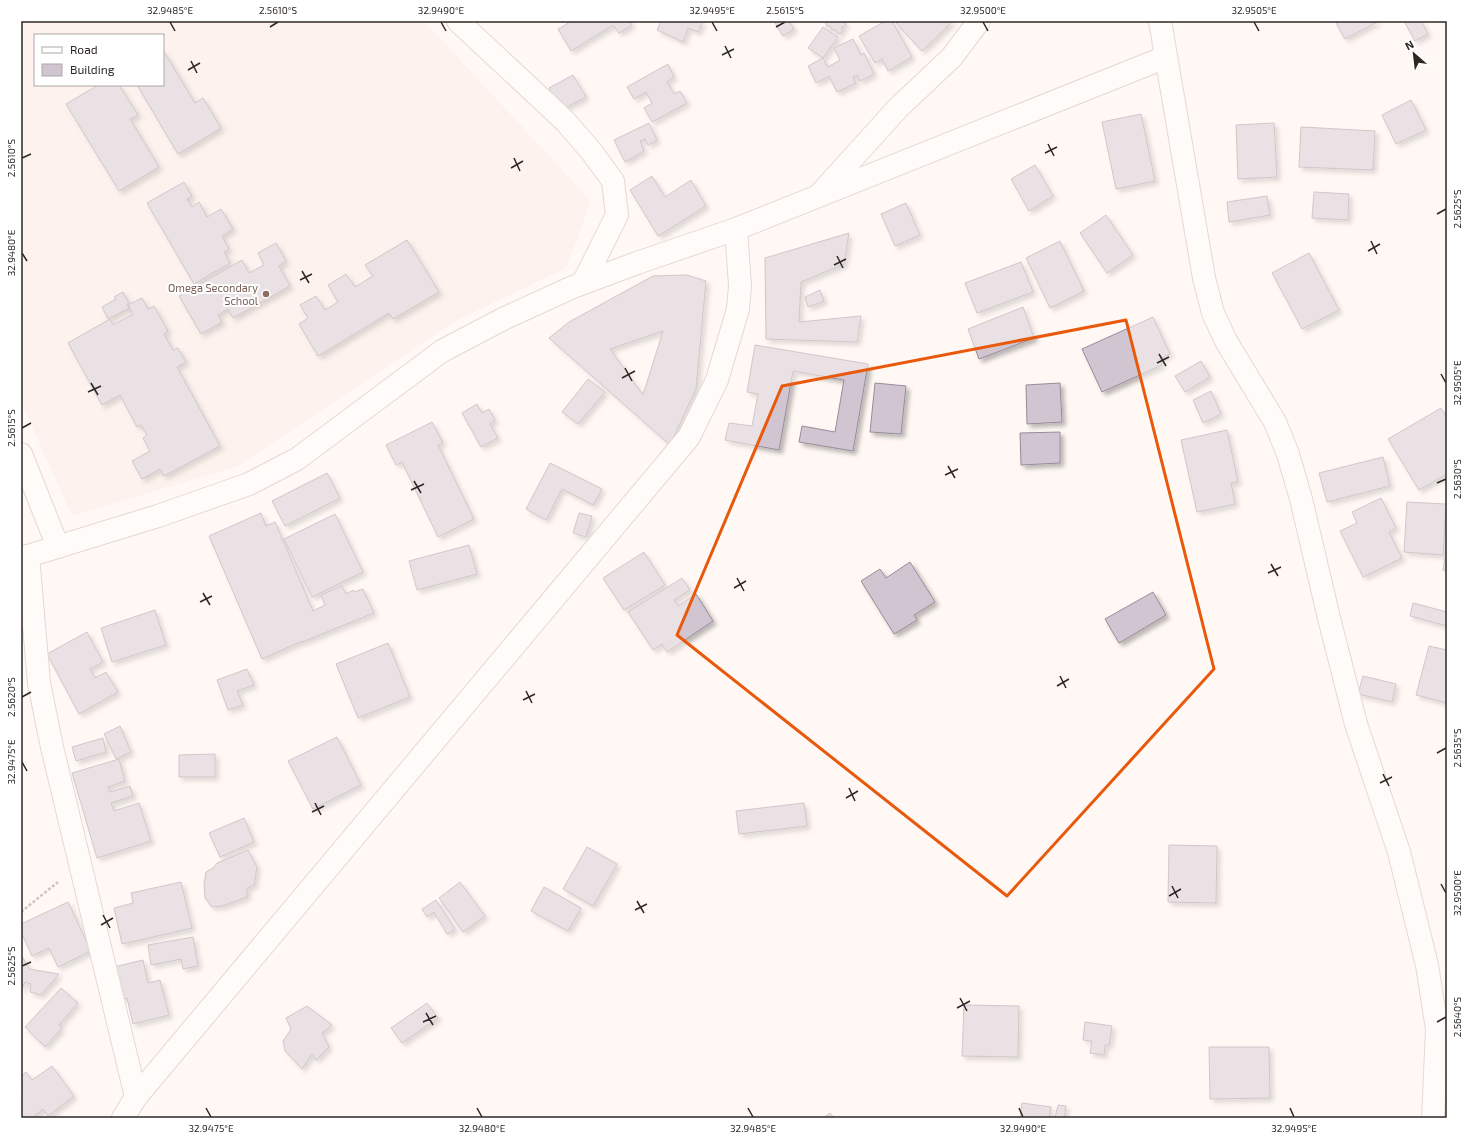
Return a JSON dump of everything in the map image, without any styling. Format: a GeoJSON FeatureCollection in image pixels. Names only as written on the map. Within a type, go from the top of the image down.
{"type":"FeatureCollection","features":[{"type":"Feature","properties":{"kind":"street"},"geometry":{"type":"LineString","coordinates":[[458,21],[565,121],[592,151],[613,181],[617,215],[583,283]]}},
{"type":"Feature","properties":{"kind":"street"},"geometry":{"type":"LineString","coordinates":[[817,196],[898,108],[952,57],[979,21]]}},
{"type":"Feature","properties":{"kind":"street"},"geometry":{"type":"LineString","coordinates":[[1160,21],[1204,278],[1212,313],[1226,341],[1275,422],[1288,454],[1301,499],[1356,724],[1401,860],[1427,965],[1437,1029],[1433,1118]]}},
{"type":"Feature","properties":{"kind":"street"},"geometry":{"type":"LineString","coordinates":[[136,1097],[52,746],[39,683],[25,559],[203,501],[249,484],[297,459],[442,352],[505,318],[583,283],[736,229],[1166,58]]}},
{"type":"Feature","properties":{"kind":"street"},"geometry":{"type":"LineString","coordinates":[[125,1117],[136,1097],[689,437],[717,380],[738,309],[740,286],[736,229]]}},
{"type":"Feature","properties":{"kind":"street"},"geometry":{"type":"LineString","coordinates":[[21,454],[58,547]]}},
{"type":"Feature","properties":{"kind":"path"},"geometry":{"type":"LineString","coordinates":[[21,912],[81,865]]}},
{"type":"Feature","properties":{"kind":"highlighted area"},"geometry":{"type":"Polygon","coordinates":[[[1126,320],[1214,669],[1007,896],[677,635],[782,386],[1126,320]]]}},
{"type":"Feature","properties":{"kind":"shaded area","name":"Omega Secondary School"},"geometry":{"type":"Polygon","coordinates":[[[21,21],[424,21],[591,201],[566,268],[455,321],[238,466],[72,516],[21,402],[21,21]]]}},
{"type":"Feature","properties":{"kind":"building"},"geometry":{"type":"Polygon","coordinates":[[[572,21],[630,21],[632,25],[619,33],[613,25],[571,51],[558,29],[572,21]]]}},
{"type":"Feature","properties":{"kind":"building"},"geometry":{"type":"Polygon","coordinates":[[[661,21],[703,21],[698,32],[688,28],[683,42],[657,30],[661,21]]]}},
{"type":"Feature","properties":{"kind":"building"},"geometry":{"type":"Polygon","coordinates":[[[777,21],[789,21],[794,29],[783,36],[775,23],[777,21]]]}},
{"type":"Feature","properties":{"kind":"building"},"geometry":{"type":"Polygon","coordinates":[[[825,21],[844,21],[846,25],[841,28],[843,31],[838,34],[835,29],[832,30],[830,26],[827,27],[825,21]]]}},
{"type":"Feature","properties":{"kind":"building"},"geometry":{"type":"Polygon","coordinates":[[[885,21],[892,21],[912,57],[888,71],[882,59],[875,63],[859,36],[885,21]]]}},
{"type":"Feature","properties":{"kind":"building"},"geometry":{"type":"Polygon","coordinates":[[[898,21],[953,21],[922,51],[896,23],[898,21]]]}},
{"type":"Feature","properties":{"kind":"building"},"geometry":{"type":"Polygon","coordinates":[[[1335,21],[1379,21],[1345,39],[1335,21]]]}},
{"type":"Feature","properties":{"kind":"building"},"geometry":{"type":"Polygon","coordinates":[[[1404,21],[1421,21],[1428,34],[1415,41],[1404,21]]]}},
{"type":"Feature","properties":{"kind":"building"},"geometry":{"type":"Polygon","coordinates":[[[823,27],[838,37],[823,58],[808,48],[823,27]]]}},
{"type":"Feature","properties":{"kind":"building"},"geometry":{"type":"Polygon","coordinates":[[[853,39],[861,55],[864,53],[874,74],[860,81],[857,75],[853,77],[856,83],[837,92],[829,76],[816,83],[808,66],[823,58],[828,67],[840,60],[834,48],[853,39]]]}},
{"type":"Feature","properties":{"kind":"building"},"geometry":{"type":"Polygon","coordinates":[[[164,52],[195,103],[203,98],[221,128],[178,154],[138,86],[164,86],[164,52]]]}},
{"type":"Feature","properties":{"kind":"building"},"geometry":{"type":"Polygon","coordinates":[[[668,64],[674,77],[667,82],[674,94],[680,91],[687,103],[652,122],[644,108],[652,103],[646,92],[634,99],[627,87],[668,64]]]}},
{"type":"Feature","properties":{"kind":"building"},"geometry":{"type":"Polygon","coordinates":[[[573,75],[586,97],[561,110],[549,88],[573,75]]]}},
{"type":"Feature","properties":{"kind":"building"},"geometry":{"type":"Polygon","coordinates":[[[96,86],[120,86],[138,115],[130,119],[159,167],[119,191],[66,104],[96,86]]]}},
{"type":"Feature","properties":{"kind":"building"},"geometry":{"type":"Polygon","coordinates":[[[1411,100],[1426,130],[1396,144],[1382,115],[1411,100]]]}},
{"type":"Feature","properties":{"kind":"building"},"geometry":{"type":"Polygon","coordinates":[[[1141,114],[1155,181],[1116,189],[1102,122],[1141,114]]]}},
{"type":"Feature","properties":{"kind":"building"},"geometry":{"type":"Polygon","coordinates":[[[649,123],[657,140],[648,145],[645,139],[640,141],[644,151],[625,162],[614,140],[649,123]]]}},
{"type":"Feature","properties":{"kind":"building"},"geometry":{"type":"Polygon","coordinates":[[[1274,123],[1277,177],[1238,179],[1236,125],[1274,123]]]}},
{"type":"Feature","properties":{"kind":"building"},"geometry":{"type":"Polygon","coordinates":[[[1301,127],[1375,131],[1373,170],[1299,167],[1301,127]]]}},
{"type":"Feature","properties":{"kind":"building"},"geometry":{"type":"Polygon","coordinates":[[[1035,165],[1053,196],[1029,211],[1011,179],[1035,165]]]}},
{"type":"Feature","properties":{"kind":"building"},"geometry":{"type":"Polygon","coordinates":[[[652,176],[665,197],[691,180],[706,206],[658,236],[630,190],[652,176]]]}},
{"type":"Feature","properties":{"kind":"building"},"geometry":{"type":"Polygon","coordinates":[[[184,182],[192,196],[187,199],[192,207],[199,202],[207,217],[221,209],[233,229],[222,236],[229,249],[224,252],[230,263],[194,284],[147,203],[184,182]]]}},
{"type":"Feature","properties":{"kind":"building"},"geometry":{"type":"Polygon","coordinates":[[[1314,192],[1349,194],[1348,220],[1312,218],[1314,192]]]}},
{"type":"Feature","properties":{"kind":"building"},"geometry":{"type":"Polygon","coordinates":[[[1267,196],[1270,215],[1229,222],[1227,202],[1267,196]]]}},
{"type":"Feature","properties":{"kind":"building"},"geometry":{"type":"Polygon","coordinates":[[[906,203],[920,235],[895,246],[881,214],[906,203]]]}},
{"type":"Feature","properties":{"kind":"building"},"geometry":{"type":"Polygon","coordinates":[[[1106,215],[1133,255],[1107,273],[1080,233],[1106,215]]]}},
{"type":"Feature","properties":{"kind":"building"},"geometry":{"type":"Polygon","coordinates":[[[849,233],[844,264],[801,282],[799,322],[861,316],[857,342],[766,339],[765,258],[849,233]]]}},
{"type":"Feature","properties":{"kind":"building"},"geometry":{"type":"Polygon","coordinates":[[[407,240],[439,292],[393,319],[389,313],[318,356],[299,324],[308,318],[300,305],[316,296],[325,310],[338,302],[328,285],[346,274],[355,287],[373,276],[365,265],[407,240]]]}},
{"type":"Feature","properties":{"kind":"building"},"geometry":{"type":"Polygon","coordinates":[[[1060,241],[1084,291],[1050,308],[1026,258],[1060,241]]]}},
{"type":"Feature","properties":{"kind":"building"},"geometry":{"type":"Polygon","coordinates":[[[276,243],[286,261],[279,266],[290,286],[233,318],[228,309],[218,315],[222,322],[201,334],[179,296],[242,260],[249,273],[264,265],[258,253],[276,243]]]}},
{"type":"Feature","properties":{"kind":"building"},"geometry":{"type":"Polygon","coordinates":[[[1309,253],[1339,310],[1302,329],[1272,273],[1309,253]]]}},
{"type":"Feature","properties":{"kind":"building"},"geometry":{"type":"Polygon","coordinates":[[[1021,262],[1033,292],[977,313],[965,283],[1021,262]]]}},
{"type":"Feature","properties":{"kind":"building"},"geometry":{"type":"Polygon","coordinates":[[[687,275],[706,281],[696,389],[670,445],[549,338],[569,322],[653,276],[687,275]],[[663,331],[610,349],[643,395],[663,331]]]}},
{"type":"Feature","properties":{"kind":"building"},"geometry":{"type":"Polygon","coordinates":[[[820,290],[824,301],[808,307],[805,297],[820,290]]]}},
{"type":"Feature","properties":{"kind":"building"},"geometry":{"type":"Polygon","coordinates":[[[123,292],[129,303],[127,304],[129,308],[108,319],[102,307],[116,299],[114,297],[123,292]]]}},
{"type":"Feature","properties":{"kind":"building"},"geometry":{"type":"Polygon","coordinates":[[[142,298],[148,309],[154,306],[168,331],[164,334],[173,350],[178,348],[186,362],[177,367],[220,446],[164,476],[160,469],[142,479],[132,461],[150,451],[143,438],[147,435],[141,425],[137,427],[120,395],[102,405],[68,343],[110,319],[113,325],[133,314],[128,305],[142,298]]]}},
{"type":"Feature","properties":{"kind":"building"},"geometry":{"type":"Polygon","coordinates":[[[1023,307],[1034,338],[979,359],[968,329],[1023,307]]]}},
{"type":"Feature","properties":{"kind":"building"},"geometry":{"type":"Polygon","coordinates":[[[1153,317],[1170,354],[1160,359],[1162,365],[1102,392],[1082,349],[1153,317]]]}},
{"type":"Feature","properties":{"kind":"building"},"geometry":{"type":"Polygon","coordinates":[[[755,345],[868,364],[853,451],[799,442],[802,426],[835,432],[844,380],[793,371],[779,450],[725,440],[729,423],[752,426],[758,394],[747,392],[755,345]]]}},
{"type":"Feature","properties":{"kind":"building"},"geometry":{"type":"Polygon","coordinates":[[[1201,361],[1210,377],[1185,392],[1175,376],[1201,361]]]}},
{"type":"Feature","properties":{"kind":"building"},"geometry":{"type":"Polygon","coordinates":[[[588,379],[605,392],[578,424],[562,412],[588,379]]]}},
{"type":"Feature","properties":{"kind":"building"},"geometry":{"type":"Polygon","coordinates":[[[875,383],[906,386],[901,434],[870,432],[875,383]]]}},
{"type":"Feature","properties":{"kind":"building"},"geometry":{"type":"Polygon","coordinates":[[[1060,383],[1062,422],[1027,424],[1026,385],[1060,383]]]}},
{"type":"Feature","properties":{"kind":"building"},"geometry":{"type":"Polygon","coordinates":[[[1211,391],[1221,414],[1203,423],[1193,400],[1211,391]]]}},
{"type":"Feature","properties":{"kind":"building"},"geometry":{"type":"Polygon","coordinates":[[[477,404],[482,413],[489,409],[495,420],[490,424],[498,438],[481,447],[462,413],[477,404]]]}},
{"type":"Feature","properties":{"kind":"building"},"geometry":{"type":"Polygon","coordinates":[[[1441,408],[1447,418],[1447,474],[1419,490],[1388,439],[1441,408]]]}},
{"type":"Feature","properties":{"kind":"building"},"geometry":{"type":"Polygon","coordinates":[[[432,422],[443,443],[438,445],[474,519],[438,537],[402,462],[396,465],[386,445],[432,422]]]}},
{"type":"Feature","properties":{"kind":"building"},"geometry":{"type":"Polygon","coordinates":[[[1227,430],[1238,482],[1231,483],[1235,504],[1197,512],[1181,440],[1227,430]]]}},
{"type":"Feature","properties":{"kind":"building"},"geometry":{"type":"Polygon","coordinates":[[[1060,432],[1060,463],[1021,465],[1020,433],[1060,432]]]}},
{"type":"Feature","properties":{"kind":"building"},"geometry":{"type":"Polygon","coordinates":[[[1383,457],[1390,486],[1327,502],[1319,473],[1383,457]]]}},
{"type":"Feature","properties":{"kind":"building"},"geometry":{"type":"Polygon","coordinates":[[[550,463],[602,489],[593,505],[562,489],[546,520],[526,509],[550,463]]]}},
{"type":"Feature","properties":{"kind":"building"},"geometry":{"type":"Polygon","coordinates":[[[327,473],[340,498],[285,526],[272,501],[327,473]]]}},
{"type":"Feature","properties":{"kind":"building"},"geometry":{"type":"Polygon","coordinates":[[[1381,498],[1396,528],[1389,532],[1402,558],[1363,577],[1340,531],[1357,523],[1352,512],[1381,498]]]}},
{"type":"Feature","properties":{"kind":"building"},"geometry":{"type":"Polygon","coordinates":[[[1407,502],[1446,504],[1443,555],[1404,552],[1407,502]]]}},
{"type":"Feature","properties":{"kind":"building"},"geometry":{"type":"Polygon","coordinates":[[[261,513],[266,526],[275,522],[313,611],[325,605],[321,595],[342,586],[346,594],[353,590],[354,592],[363,589],[374,613],[302,641],[262,659],[209,536],[261,513]]]}},
{"type":"Feature","properties":{"kind":"building"},"geometry":{"type":"Polygon","coordinates":[[[579,513],[592,516],[586,537],[573,533],[579,513]]]}},
{"type":"Feature","properties":{"kind":"building"},"geometry":{"type":"Polygon","coordinates":[[[335,514],[363,572],[312,597],[284,539],[335,514]]]}},
{"type":"Feature","properties":{"kind":"building"},"geometry":{"type":"Polygon","coordinates":[[[1447,543],[1447,571],[1443,570],[1447,543]]]}},
{"type":"Feature","properties":{"kind":"building"},"geometry":{"type":"Polygon","coordinates":[[[469,545],[477,574],[417,590],[409,561],[469,545]]]}},
{"type":"Feature","properties":{"kind":"building"},"geometry":{"type":"Polygon","coordinates":[[[644,552],[665,585],[624,610],[603,578],[644,552]]]}},
{"type":"Feature","properties":{"kind":"building"},"geometry":{"type":"Polygon","coordinates":[[[910,562],[935,602],[914,615],[917,620],[894,634],[861,581],[880,569],[886,578],[910,562]]]}},
{"type":"Feature","properties":{"kind":"building"},"geometry":{"type":"Polygon","coordinates":[[[682,578],[690,590],[674,600],[678,606],[696,594],[713,621],[667,652],[662,644],[653,650],[628,612],[682,578]]]}},
{"type":"Feature","properties":{"kind":"building"},"geometry":{"type":"Polygon","coordinates":[[[1153,592],[1166,615],[1119,643],[1105,619],[1153,592]]]}},
{"type":"Feature","properties":{"kind":"building"},"geometry":{"type":"Polygon","coordinates":[[[1413,603],[1447,612],[1447,626],[1410,616],[1413,603]]]}},
{"type":"Feature","properties":{"kind":"building"},"geometry":{"type":"Polygon","coordinates":[[[155,610],[166,645],[112,662],[101,628],[155,610]]]}},
{"type":"Feature","properties":{"kind":"building"},"geometry":{"type":"Polygon","coordinates":[[[87,632],[103,662],[90,669],[95,678],[106,672],[118,692],[79,714],[47,654],[87,632]]]}},
{"type":"Feature","properties":{"kind":"building"},"geometry":{"type":"Polygon","coordinates":[[[388,643],[410,697],[358,718],[336,664],[388,643]]]}},
{"type":"Feature","properties":{"kind":"building"},"geometry":{"type":"Polygon","coordinates":[[[1429,646],[1447,650],[1447,703],[1416,695],[1429,646]]]}},
{"type":"Feature","properties":{"kind":"building"},"geometry":{"type":"Polygon","coordinates":[[[247,669],[254,685],[237,691],[243,705],[228,710],[217,680],[247,669]]]}},
{"type":"Feature","properties":{"kind":"building"},"geometry":{"type":"Polygon","coordinates":[[[1363,676],[1396,684],[1392,702],[1358,694],[1363,676]]]}},
{"type":"Feature","properties":{"kind":"building"},"geometry":{"type":"Polygon","coordinates":[[[120,726],[131,752],[116,759],[104,734],[120,726]]]}},
{"type":"Feature","properties":{"kind":"building"},"geometry":{"type":"Polygon","coordinates":[[[337,737],[361,785],[313,809],[288,761],[337,737]]]}},
{"type":"Feature","properties":{"kind":"building"},"geometry":{"type":"Polygon","coordinates":[[[103,738],[106,752],[76,761],[72,747],[103,738]]]}},
{"type":"Feature","properties":{"kind":"building"},"geometry":{"type":"Polygon","coordinates":[[[215,754],[215,777],[179,777],[179,755],[215,754]]]}},
{"type":"Feature","properties":{"kind":"building"},"geometry":{"type":"Polygon","coordinates":[[[119,759],[125,781],[108,787],[110,792],[130,786],[133,796],[111,803],[114,811],[139,803],[151,841],[97,858],[72,773],[119,759]]]}},
{"type":"Feature","properties":{"kind":"building"},"geometry":{"type":"Polygon","coordinates":[[[804,803],[807,826],[739,834],[736,811],[804,803]]]}},
{"type":"Feature","properties":{"kind":"building"},"geometry":{"type":"Polygon","coordinates":[[[244,818],[254,842],[220,857],[209,833],[244,818]]]}},
{"type":"Feature","properties":{"kind":"building"},"geometry":{"type":"Polygon","coordinates":[[[1169,845],[1217,846],[1216,903],[1168,902],[1169,845]]]}},
{"type":"Feature","properties":{"kind":"building"},"geometry":{"type":"Polygon","coordinates":[[[587,847],[617,864],[593,906],[563,889],[587,847]]]}},
{"type":"Feature","properties":{"kind":"building"},"geometry":{"type":"Polygon","coordinates":[[[248,850],[257,867],[254,885],[247,888],[247,897],[222,906],[212,907],[205,898],[204,884],[206,872],[213,868],[217,863],[248,850]]]}},
{"type":"Feature","properties":{"kind":"building"},"geometry":{"type":"Polygon","coordinates":[[[181,882],[192,928],[122,944],[114,908],[133,903],[131,893],[181,882]]]}},
{"type":"Feature","properties":{"kind":"building"},"geometry":{"type":"Polygon","coordinates":[[[460,882],[485,916],[463,932],[439,898],[460,882]]]}},
{"type":"Feature","properties":{"kind":"building"},"geometry":{"type":"Polygon","coordinates":[[[544,887],[581,908],[568,931],[531,911],[544,887]]]}},
{"type":"Feature","properties":{"kind":"building"},"geometry":{"type":"Polygon","coordinates":[[[436,900],[455,929],[447,934],[434,912],[427,917],[422,909],[436,900]]]}},
{"type":"Feature","properties":{"kind":"building"},"geometry":{"type":"Polygon","coordinates":[[[68,902],[91,951],[58,967],[49,948],[32,956],[21,932],[21,924],[68,902]]]}},
{"type":"Feature","properties":{"kind":"building"},"geometry":{"type":"Polygon","coordinates":[[[193,937],[198,966],[183,969],[181,959],[151,965],[148,945],[193,937]]]}},
{"type":"Feature","properties":{"kind":"building"},"geometry":{"type":"Polygon","coordinates":[[[21,956],[29,969],[59,974],[41,995],[30,992],[31,984],[25,982],[21,991],[21,956]]]}},
{"type":"Feature","properties":{"kind":"building"},"geometry":{"type":"Polygon","coordinates":[[[143,960],[148,983],[160,980],[169,1015],[133,1024],[127,998],[122,999],[114,967],[143,960]]]}},
{"type":"Feature","properties":{"kind":"building"},"geometry":{"type":"Polygon","coordinates":[[[61,988],[78,1003],[59,1025],[62,1028],[45,1047],[25,1027],[61,988]]]}},
{"type":"Feature","properties":{"kind":"building"},"geometry":{"type":"Polygon","coordinates":[[[427,1003],[438,1018],[402,1043],[391,1028],[427,1003]]]}},
{"type":"Feature","properties":{"kind":"building"},"geometry":{"type":"Polygon","coordinates":[[[964,1005],[1019,1006],[1018,1057],[962,1056],[964,1005]]]}},
{"type":"Feature","properties":{"kind":"building"},"geometry":{"type":"Polygon","coordinates":[[[307,1006],[332,1025],[322,1033],[329,1047],[316,1060],[312,1054],[302,1069],[285,1051],[283,1041],[291,1029],[286,1018],[307,1006]]]}},
{"type":"Feature","properties":{"kind":"building"},"geometry":{"type":"Polygon","coordinates":[[[1085,1022],[1112,1026],[1109,1045],[1105,1045],[1104,1055],[1090,1053],[1092,1041],[1083,1040],[1085,1022]]]}},
{"type":"Feature","properties":{"kind":"building"},"geometry":{"type":"Polygon","coordinates":[[[1209,1047],[1269,1047],[1270,1098],[1210,1099],[1209,1047]]]}},
{"type":"Feature","properties":{"kind":"building"},"geometry":{"type":"Polygon","coordinates":[[[52,1066],[74,1096],[48,1116],[43,1109],[32,1118],[21,1118],[21,1089],[23,1088],[21,1085],[21,1076],[26,1072],[32,1080],[52,1066]]]}},
{"type":"Feature","properties":{"kind":"building"},"geometry":{"type":"Polygon","coordinates":[[[1022,1103],[1051,1107],[1049,1118],[1020,1118],[1022,1103]]]}},
{"type":"Feature","properties":{"kind":"building"},"geometry":{"type":"Polygon","coordinates":[[[1058,1105],[1066,1106],[1064,1118],[1055,1118],[1058,1105]]]}},
{"type":"Feature","properties":{"kind":"building"},"geometry":{"type":"Polygon","coordinates":[[[830,1113],[834,1118],[823,1118],[830,1113]]]}},
{"type":"Feature","properties":{"kind":"place","name":"Omega Secondary School"},"geometry":{"type":"Point","coordinates":[266,294]}}]}
